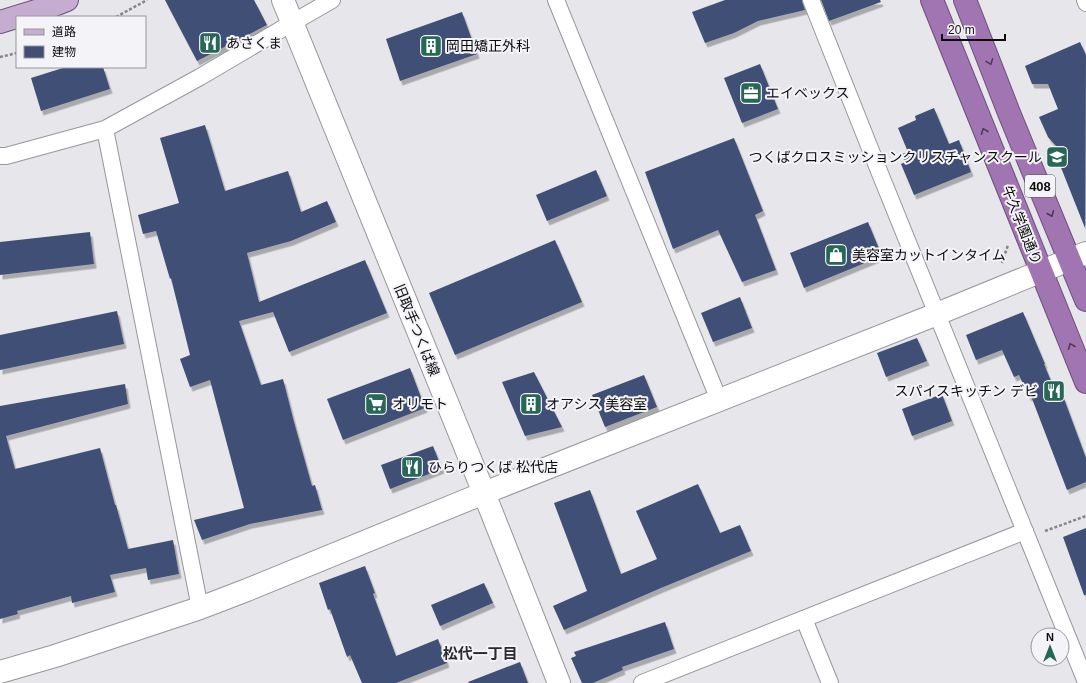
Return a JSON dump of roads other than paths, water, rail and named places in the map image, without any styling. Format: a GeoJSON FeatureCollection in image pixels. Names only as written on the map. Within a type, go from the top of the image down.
{"type":"FeatureCollection","features":[{"type":"Feature","properties":{"kind":"highway","name":"牛久学園通り"},"geometry":{"type":"LineString","coordinates":[[932,0],[1086,382]]}},
{"type":"Feature","properties":{"kind":"highway","name":"408"},"geometry":{"type":"LineString","coordinates":[[966,0],[1009,113],[1078,257],[1086,300]]}},
{"type":"Feature","properties":{"kind":"main road"},"geometry":{"type":"LineString","coordinates":[[20,16],[67,0]]}},
{"type":"Feature","properties":{"kind":"main road"},"geometry":{"type":"LineString","coordinates":[[0,22],[16,17]]}},
{"type":"Feature","properties":{"kind":"street","name":"旧取手つくば線"},"geometry":{"type":"LineString","coordinates":[[283,0],[484,493],[559,683]]}},
{"type":"Feature","properties":{"kind":"street"},"geometry":{"type":"LineString","coordinates":[[0,156],[6,156],[105,129],[200,78],[292,22],[332,0]]}},
{"type":"Feature","properties":{"kind":"street"},"geometry":{"type":"LineString","coordinates":[[556,0],[719,400]]}},
{"type":"Feature","properties":{"kind":"street"},"geometry":{"type":"LineString","coordinates":[[811,0],[1086,682]]}},
{"type":"Feature","properties":{"kind":"street"},"geometry":{"type":"LineString","coordinates":[[105,129],[200,608]]}},
{"type":"Feature","properties":{"kind":"street"},"geometry":{"type":"LineString","coordinates":[[0,672],[55,656],[200,608],[247,590],[484,493],[1078,257]]}},
{"type":"Feature","properties":{"kind":"street"},"geometry":{"type":"LineString","coordinates":[[642,683],[1025,531]]}},
{"type":"Feature","properties":{"kind":"street"},"geometry":{"type":"LineString","coordinates":[[804,619],[830,683]]}},
{"type":"Feature","properties":{"kind":"place","name":"あさくま"},"geometry":{"type":"Point","coordinates":[210,43]}},
{"type":"Feature","properties":{"kind":"place","name":"岡田矯正外科"},"geometry":{"type":"Point","coordinates":[431,46]}},
{"type":"Feature","properties":{"kind":"place","name":"エイベックス"},"geometry":{"type":"Point","coordinates":[751,93]}},
{"type":"Feature","properties":{"kind":"place","name":"つくばクロスミッションクリスチャンスクール"},"geometry":{"type":"Point","coordinates":[1057,157]}},
{"type":"Feature","properties":{"kind":"place","name":"美容室カットインタイム"},"geometry":{"type":"Point","coordinates":[836,255]}},
{"type":"Feature","properties":{"kind":"place","name":"スパイスキッチン デビ"},"geometry":{"type":"Point","coordinates":[1054,391]}},
{"type":"Feature","properties":{"kind":"place","name":"オリモト"},"geometry":{"type":"Point","coordinates":[376,404]}},
{"type":"Feature","properties":{"kind":"place","name":"オアシス 美容室"},"geometry":{"type":"Point","coordinates":[531,404]}},
{"type":"Feature","properties":{"kind":"place","name":"ひらりつくば 松代店"},"geometry":{"type":"Point","coordinates":[412,467]}},
{"type":"Feature","properties":{"kind":"district","name":"松代一丁目"},"geometry":{"type":"Point","coordinates":[480,653]}}]}
